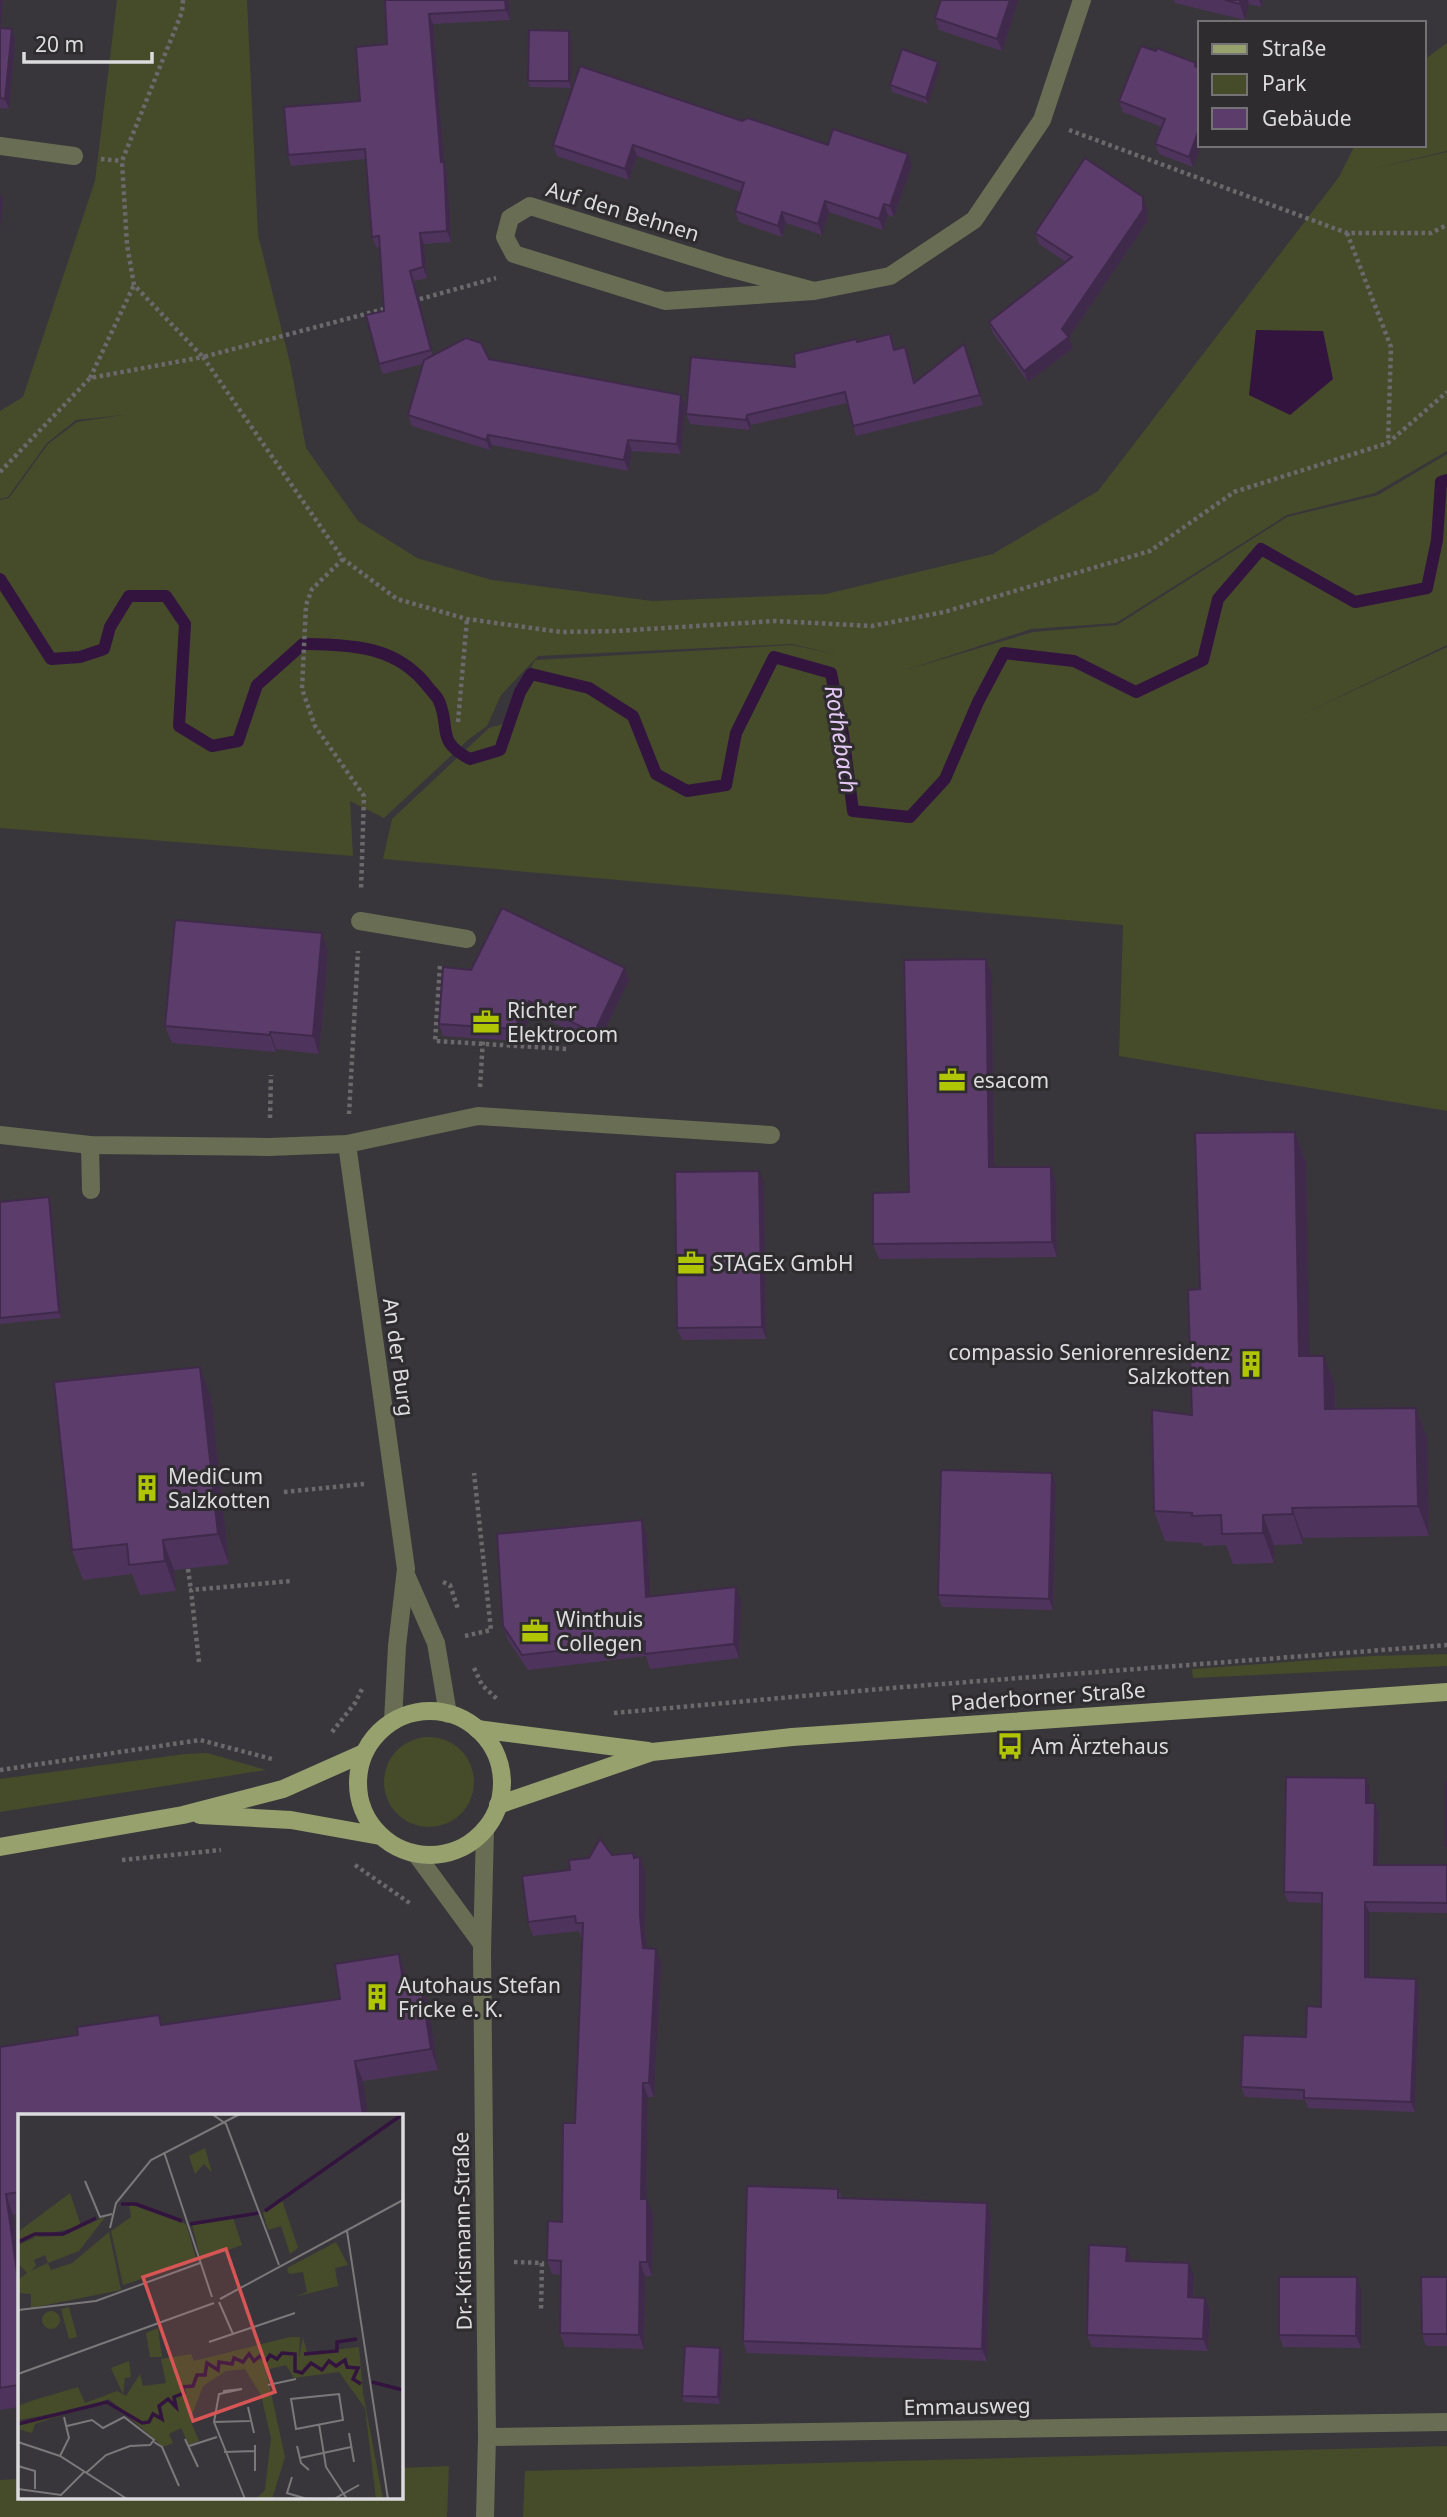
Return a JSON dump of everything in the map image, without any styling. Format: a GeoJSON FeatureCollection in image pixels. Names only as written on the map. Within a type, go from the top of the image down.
{"type":"FeatureCollection","features":[{"type":"Feature","properties":{"kind":"main road","name":"Paderborner Straße"},"geometry":{"type":"LineString","coordinates":[[498,1805],[652,1752],[792,1737],[1447,1692]]}},
{"type":"Feature","properties":{"kind":"main road","name":"Paderborner Straße"},"geometry":{"type":"LineString","coordinates":[[0,1847],[183,1815],[283,1789],[364,1753],[376,1735],[393,1721],[420,1712],[448,1714],[477,1729],[491,1745],[499,1764],[502,1785],[498,1805],[485,1829],[471,1843],[436,1855],[416,1854],[397,1848],[380,1836],[291,1820],[183,1815]]}},
{"type":"Feature","properties":{"kind":"main road","name":"Paderborner Straße"},"geometry":{"type":"LineString","coordinates":[[477,1729],[652,1752]]}},
{"type":"Feature","properties":{"kind":"main road"},"geometry":{"type":"LineString","coordinates":[[364,1753],[358,1775],[359,1797],[366,1818],[380,1836]]}},
{"type":"Feature","properties":{"kind":"street","name":"Auf den Behnen"},"geometry":{"type":"LineString","coordinates":[[814,291],[725,267],[530,206],[510,218],[505,237],[514,254],[665,301],[814,291],[890,275],[974,220],[1042,120],[1082,0]]}},
{"type":"Feature","properties":{"kind":"street"},"geometry":{"type":"LineString","coordinates":[[0,146],[74,156]]}},
{"type":"Feature","properties":{"kind":"street"},"geometry":{"type":"LineString","coordinates":[[360,921],[467,939]]}},
{"type":"Feature","properties":{"kind":"street"},"geometry":{"type":"LineString","coordinates":[[0,1135],[90,1145],[270,1147],[347,1144],[478,1116],[771,1135]]}},
{"type":"Feature","properties":{"kind":"street","name":"An der Burg"},"geometry":{"type":"LineString","coordinates":[[347,1144],[406,1573],[436,1643],[448,1714]]}},
{"type":"Feature","properties":{"kind":"street"},"geometry":{"type":"LineString","coordinates":[[90,1145],[91,1190]]}},
{"type":"Feature","properties":{"kind":"street","name":"An der Burg"},"geometry":{"type":"LineString","coordinates":[[393,1721],[397,1646],[406,1573]]}},
{"type":"Feature","properties":{"kind":"street","name":"Dr.-Krismann-Straße"},"geometry":{"type":"LineString","coordinates":[[485,1829],[482,1944],[487,2437],[485,2517]]}},
{"type":"Feature","properties":{"kind":"street"},"geometry":{"type":"LineString","coordinates":[[416,1854],[482,1944]]}},
{"type":"Feature","properties":{"kind":"street","name":"Emmausweg"},"geometry":{"type":"LineString","coordinates":[[487,2437],[1447,2422]]}},
{"type":"Feature","properties":{"kind":"path"},"geometry":{"type":"LineString","coordinates":[[183,0],[182,12],[121,161],[127,245],[134,285],[203,356],[343,559],[397,599],[467,620],[561,632],[775,621],[872,626],[944,612],[1150,551],[1234,492],[1388,443],[1447,392]]}},
{"type":"Feature","properties":{"kind":"path"},"geometry":{"type":"LineString","coordinates":[[1042,120],[1347,233],[1431,233],[1447,225]]}},
{"type":"Feature","properties":{"kind":"path"},"geometry":{"type":"LineString","coordinates":[[1347,233],[1391,347],[1388,443]]}},
{"type":"Feature","properties":{"kind":"path"},"geometry":{"type":"LineString","coordinates":[[413,302],[544,263]]}},
{"type":"Feature","properties":{"kind":"path"},"geometry":{"type":"LineString","coordinates":[[0,472],[90,378],[134,285]]}},
{"type":"Feature","properties":{"kind":"path"},"geometry":{"type":"LineString","coordinates":[[90,378],[203,356],[400,305]]}},
{"type":"Feature","properties":{"kind":"path"},"geometry":{"type":"LineString","coordinates":[[343,559],[312,589],[306,605],[302,689],[315,726],[364,796],[360,921],[347,1144]]}},
{"type":"Feature","properties":{"kind":"path"},"geometry":{"type":"LineString","coordinates":[[458,722],[467,620]]}},
{"type":"Feature","properties":{"kind":"path"},"geometry":{"type":"LineString","coordinates":[[450,963],[440,962],[435,1041],[483,1041],[568,1049]]}},
{"type":"Feature","properties":{"kind":"path"},"geometry":{"type":"LineString","coordinates":[[482,1054],[483,1041]]}},
{"type":"Feature","properties":{"kind":"path"},"geometry":{"type":"LineString","coordinates":[[270,1147],[271,1075]]}},
{"type":"Feature","properties":{"kind":"path"},"geometry":{"type":"LineString","coordinates":[[467,1635],[491,1630],[474,1473]]}},
{"type":"Feature","properties":{"kind":"path"},"geometry":{"type":"LineString","coordinates":[[284,1492],[392,1480]]}},
{"type":"Feature","properties":{"kind":"path"},"geometry":{"type":"LineString","coordinates":[[188,1569],[199,1662]]}},
{"type":"Feature","properties":{"kind":"path"},"geometry":{"type":"LineString","coordinates":[[406,1573],[450,1585],[458,1610]]}},
{"type":"Feature","properties":{"kind":"path"},"geometry":{"type":"LineString","coordinates":[[191,1590],[290,1581]]}},
{"type":"Feature","properties":{"kind":"path"},"geometry":{"type":"LineString","coordinates":[[463,1623],[469,1647]]}},
{"type":"Feature","properties":{"kind":"path"},"geometry":{"type":"LineString","coordinates":[[605,1714],[903,1686],[1447,1645]]}},
{"type":"Feature","properties":{"kind":"path"},"geometry":{"type":"LineString","coordinates":[[472,1659],[482,1685],[507,1706]]}},
{"type":"Feature","properties":{"kind":"path"},"geometry":{"type":"LineString","coordinates":[[327,1738],[355,1703],[365,1682]]}},
{"type":"Feature","properties":{"kind":"path"},"geometry":{"type":"LineString","coordinates":[[0,1770],[200,1740],[279,1760]]}},
{"type":"Feature","properties":{"kind":"path"},"geometry":{"type":"LineString","coordinates":[[111,1862],[229,1849]]}},
{"type":"Feature","properties":{"kind":"path"},"geometry":{"type":"LineString","coordinates":[[351,1863],[414,1905]]}},
{"type":"Feature","properties":{"kind":"path"},"geometry":{"type":"LineString","coordinates":[[485,2260],[542,2263],[541,2310]]}},
{"type":"Feature","properties":{"kind":"green space"},"geometry":{"type":"Polygon","coordinates":[[[117,0],[247,0],[258,235],[290,363],[306,448],[358,521],[417,558],[492,580],[652,601],[826,594],[993,554],[1098,491],[1339,177],[1354,147],[1426,147],[1426,59],[1447,43],[1447,151],[1371,169],[1447,152],[1447,451],[1375,493],[1287,515],[1116,623],[1031,629],[909,669],[1033,632],[1117,625],[1287,517],[1378,495],[1447,454],[1447,645],[1305,713],[1447,647],[1447,1111],[1119,1056],[1123,925],[383,859],[392,819],[489,728],[503,724],[535,660],[792,645],[839,655],[792,644],[538,656],[501,695],[487,726],[469,739],[384,818],[350,801],[353,856],[0,828],[0,500],[9,498],[48,444],[77,422],[123,415],[76,420],[47,443],[8,497],[0,499],[0,411],[23,397],[95,181],[117,0]]]}},
{"type":"Feature","properties":{"kind":"green space"},"geometry":{"type":"Polygon","coordinates":[[[1447,1654],[1447,1666],[1193,1678],[1192,1669],[1372,1656],[1447,1654]]]}},
{"type":"Feature","properties":{"kind":"green space"},"geometry":{"type":"Polygon","coordinates":[[[420,1737],[438,1737],[454,1744],[467,1757],[474,1773],[474,1791],[467,1807],[454,1820],[438,1827],[420,1827],[404,1820],[391,1807],[384,1791],[384,1773],[391,1757],[404,1744],[420,1737]]]}},
{"type":"Feature","properties":{"kind":"green space"},"geometry":{"type":"Polygon","coordinates":[[[207,1753],[266,1770],[0,1812],[0,1779],[207,1753]]]}},
{"type":"Feature","properties":{"kind":"green space"},"geometry":{"type":"Polygon","coordinates":[[[1447,2446],[1447,2517],[523,2517],[525,2471],[1447,2446]]]}},
{"type":"Feature","properties":{"kind":"green space"},"geometry":{"type":"Polygon","coordinates":[[[449,2466],[447,2517],[0,2517],[0,2480],[18,2479],[18,2500],[402,2500],[402,2468],[449,2466]]]}},
{"type":"Feature","properties":{"kind":"shaded area"},"geometry":{"type":"Polygon","coordinates":[[[1256,330],[1323,331],[1333,379],[1290,415],[1249,395],[1256,330]]]}},
{"type":"Feature","properties":{"kind":"building"},"geometry":{"type":"Polygon","coordinates":[[[385,0],[505,0],[506,10],[429,14],[441,162],[444,162],[447,231],[420,233],[423,267],[410,271],[431,350],[379,364],[366,315],[384,311],[379,236],[372,237],[365,149],[288,155],[284,107],[360,101],[356,47],[387,44],[385,0]]]}},
{"type":"Feature","properties":{"kind":"building"},"geometry":{"type":"Polygon","coordinates":[[[941,0],[1010,0],[997,39],[935,18],[941,0]]]}},
{"type":"Feature","properties":{"kind":"building"},"geometry":{"type":"Polygon","coordinates":[[[0,28],[12,29],[5,99],[0,98],[0,28]]]}},
{"type":"Feature","properties":{"kind":"building"},"geometry":{"type":"Polygon","coordinates":[[[529,30],[569,31],[569,81],[528,81],[529,30]]]}},
{"type":"Feature","properties":{"kind":"building"},"geometry":{"type":"Polygon","coordinates":[[[1141,46],[1156,51],[1157,48],[1196,63],[1198,132],[1189,157],[1155,144],[1165,119],[1119,101],[1141,46]]]}},
{"type":"Feature","properties":{"kind":"building"},"geometry":{"type":"Polygon","coordinates":[[[902,49],[938,62],[926,98],[890,85],[902,49]]]}},
{"type":"Feature","properties":{"kind":"building"},"geometry":{"type":"Polygon","coordinates":[[[580,66],[742,121],[748,118],[828,145],[833,129],[908,154],[890,206],[884,204],[879,219],[825,201],[818,224],[782,212],[778,226],[735,211],[744,183],[633,145],[625,169],[553,145],[580,66]]]}},
{"type":"Feature","properties":{"kind":"building"},"geometry":{"type":"Polygon","coordinates":[[[1085,158],[1143,197],[1143,210],[1062,329],[1069,337],[1024,371],[989,322],[1072,257],[1035,233],[1085,158]]]}},
{"type":"Feature","properties":{"kind":"building"},"geometry":{"type":"Polygon","coordinates":[[[890,334],[894,350],[905,347],[914,383],[964,344],[980,395],[853,426],[845,392],[747,415],[746,420],[686,414],[691,357],[795,367],[794,354],[890,334]]]}},
{"type":"Feature","properties":{"kind":"building"},"geometry":{"type":"Polygon","coordinates":[[[466,338],[481,343],[489,359],[681,395],[677,444],[628,440],[624,460],[488,435],[486,440],[408,415],[424,360],[466,338]]]}},
{"type":"Feature","properties":{"kind":"building"},"geometry":{"type":"Polygon","coordinates":[[[502,908],[625,968],[594,1033],[529,1001],[514,1029],[439,1024],[443,967],[471,970],[502,908]]]}},
{"type":"Feature","properties":{"kind":"building"},"geometry":{"type":"Polygon","coordinates":[[[175,920],[322,933],[313,1036],[165,1026],[175,920]]]}},
{"type":"Feature","properties":{"kind":"building"},"geometry":{"type":"Polygon","coordinates":[[[986,959],[989,1167],[1051,1167],[1052,1242],[873,1244],[873,1193],[909,1192],[904,960],[986,959]]]}},
{"type":"Feature","properties":{"kind":"building","name":"compassio Seniorenresidenz Salzkotten"},"geometry":{"type":"Polygon","coordinates":[[[1295,1132],[1299,1356],[1324,1356],[1325,1409],[1416,1408],[1418,1506],[1292,1508],[1293,1514],[1263,1515],[1263,1533],[1222,1534],[1221,1515],[1192,1516],[1192,1513],[1154,1511],[1152,1410],[1192,1415],[1188,1290],[1200,1289],[1195,1133],[1295,1132]]]}},
{"type":"Feature","properties":{"kind":"building"},"geometry":{"type":"Polygon","coordinates":[[[759,1171],[762,1327],[677,1328],[675,1172],[759,1171]]]}},
{"type":"Feature","properties":{"kind":"building"},"geometry":{"type":"Polygon","coordinates":[[[49,1197],[59,1312],[0,1318],[0,1202],[49,1197]]]}},
{"type":"Feature","properties":{"kind":"building","name":"MediCum Salzkotten"},"geometry":{"type":"Polygon","coordinates":[[[200,1367],[218,1534],[163,1540],[165,1561],[129,1565],[127,1544],[72,1550],[54,1382],[200,1367]]]}},
{"type":"Feature","properties":{"kind":"building"},"geometry":{"type":"Polygon","coordinates":[[[941,1470],[1052,1473],[1049,1599],[938,1595],[941,1470]]]}},
{"type":"Feature","properties":{"kind":"building"},"geometry":{"type":"Polygon","coordinates":[[[642,1520],[646,1597],[736,1587],[734,1644],[645,1654],[645,1641],[522,1655],[503,1626],[497,1534],[642,1520]]]}},
{"type":"Feature","properties":{"kind":"building"},"geometry":{"type":"Polygon","coordinates":[[[1286,1777],[1366,1778],[1366,1803],[1375,1803],[1374,1865],[1447,1865],[1447,1903],[1365,1902],[1365,1977],[1416,1979],[1411,2102],[1304,2098],[1304,2090],[1241,2087],[1243,2035],[1306,2037],[1307,2006],[1321,2007],[1322,1893],[1284,1892],[1286,1777]]]}},
{"type":"Feature","properties":{"kind":"building"},"geometry":{"type":"Polygon","coordinates":[[[1447,1783],[1447,1846],[1446,1846],[1447,1783]]]}},
{"type":"Feature","properties":{"kind":"building"},"geometry":{"type":"Polygon","coordinates":[[[600,1839],[612,1855],[633,1853],[634,1858],[640,1857],[643,1948],[656,1949],[649,2083],[643,2083],[641,2199],[647,2199],[647,2262],[640,2262],[639,2335],[560,2333],[561,2261],[547,2260],[548,2221],[562,2222],[563,2123],[575,2123],[583,1923],[576,1923],[575,1916],[528,1922],[522,1876],[570,1870],[569,1860],[589,1858],[600,1839]]]}},
{"type":"Feature","properties":{"kind":"building"},"geometry":{"type":"Polygon","coordinates":[[[399,1954],[404,1988],[421,1986],[431,2049],[355,2061],[363,2114],[18,2114],[18,2192],[6,2194],[18,2279],[18,2385],[0,2388],[0,2047],[78,2035],[77,2027],[159,2015],[161,2025],[340,1999],[335,1964],[399,1954]]]}},
{"type":"Feature","properties":{"kind":"building"},"geometry":{"type":"Polygon","coordinates":[[[747,2186],[838,2189],[838,2198],[987,2203],[982,2349],[743,2341],[747,2186]]]}},
{"type":"Feature","properties":{"kind":"building"},"geometry":{"type":"Polygon","coordinates":[[[1089,2245],[1127,2247],[1126,2261],[1189,2263],[1188,2297],[1205,2298],[1203,2339],[1087,2335],[1089,2245]]]}},
{"type":"Feature","properties":{"kind":"building"},"geometry":{"type":"Polygon","coordinates":[[[1279,2277],[1357,2277],[1356,2336],[1279,2335],[1279,2277]]]}},
{"type":"Feature","properties":{"kind":"building"},"geometry":{"type":"Polygon","coordinates":[[[1421,2277],[1447,2277],[1447,2334],[1422,2334],[1421,2277]]]}},
{"type":"Feature","properties":{"kind":"building"},"geometry":{"type":"Polygon","coordinates":[[[685,2346],[720,2348],[718,2397],[682,2396],[685,2346]]]}},
{"type":"Feature","properties":{"kind":"waterway","name":"Rothebach"},"geometry":{"type":"LineString","coordinates":[[0,579],[51,659],[80,657],[104,649],[110,627],[129,596],[166,596],[185,624],[179,726],[212,746],[238,741],[257,685],[303,644],[339,645],[388,655],[416,674],[439,701],[448,740],[470,759],[500,750],[520,692],[531,674],[589,688],[633,716],[656,774],[687,791],[726,785],[736,733],[774,657],[831,673],[843,734],[853,811],[910,817],[945,779],[978,702],[1004,653],[1074,661],[1136,692],[1203,660],[1218,599],[1261,549],[1355,602],[1427,588],[1437,540],[1441,482],[1447,480]]}},
{"type":"Feature","properties":{"kind":"place","name":"Richter Elektrocom"},"geometry":{"type":"Point","coordinates":[486,1022]}},
{"type":"Feature","properties":{"kind":"place","name":"esacom"},"geometry":{"type":"Point","coordinates":[952,1080]}},
{"type":"Feature","properties":{"kind":"place","name":"STAGEx GmbH"},"geometry":{"type":"Point","coordinates":[691,1263]}},
{"type":"Feature","properties":{"kind":"place","name":"compassio Seniorenresidenz Salzkotten"},"geometry":{"type":"Point","coordinates":[1251,1364]}},
{"type":"Feature","properties":{"kind":"place","name":"MediCum Salzkotten"},"geometry":{"type":"Point","coordinates":[147,1488]}},
{"type":"Feature","properties":{"kind":"place","name":"Winthuis Collegen"},"geometry":{"type":"Point","coordinates":[535,1631]}},
{"type":"Feature","properties":{"kind":"place","name":"Am Ärztehaus"},"geometry":{"type":"Point","coordinates":[1010,1746]}},
{"type":"Feature","properties":{"kind":"place","name":"Autohaus Stefan Fricke e. K."},"geometry":{"type":"Point","coordinates":[377,1997]}}]}
